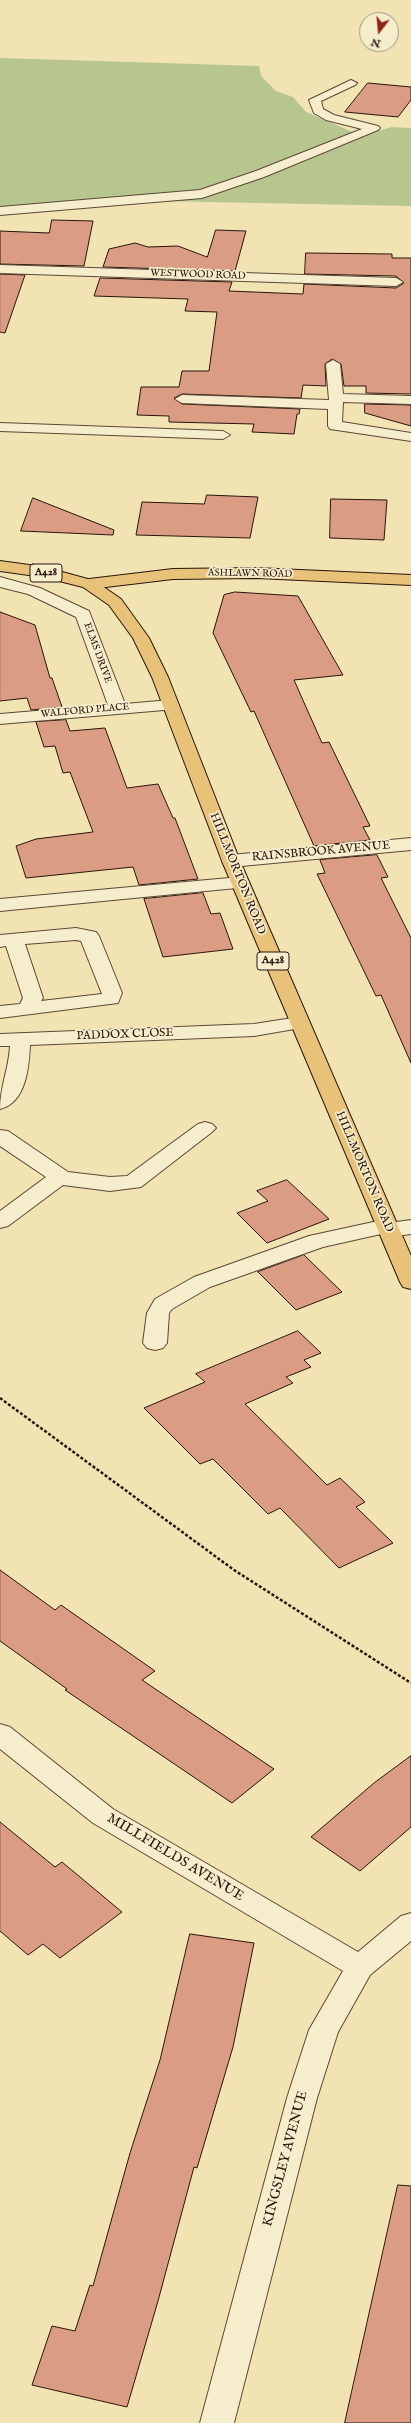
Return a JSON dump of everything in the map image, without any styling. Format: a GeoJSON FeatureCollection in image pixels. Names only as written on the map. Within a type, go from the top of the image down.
{"type":"FeatureCollection","features":[{"type":"Feature","properties":{"kind":"main road","name":"HILLMORTON ROAD"},"geometry":{"type":"LineString","coordinates":[[1,566],[44,572],[89,584],[115,602],[141,638],[160,677],[231,860],[299,1023],[411,1282]]}},
{"type":"Feature","properties":{"kind":"main road","name":"ASHLAWN ROAD"},"geometry":{"type":"LineString","coordinates":[[89,584],[173,574],[256,573],[411,580]]}},
{"type":"Feature","properties":{"kind":"street"},"geometry":{"type":"LineString","coordinates":[[0,210],[202,194],[260,174],[374,128],[330,118],[318,111],[315,100],[351,83]]}},
{"type":"Feature","properties":{"kind":"street","name":"WESTWOOD ROAD"},"geometry":{"type":"LineString","coordinates":[[0,269],[396,282]]}},
{"type":"Feature","properties":{"kind":"street"},"geometry":{"type":"LineString","coordinates":[[333,364],[336,398],[335,426],[362,428],[411,437]]}},
{"type":"Feature","properties":{"kind":"street"},"geometry":{"type":"LineString","coordinates":[[182,399],[336,398],[411,400]]}},
{"type":"Feature","properties":{"kind":"street"},"geometry":{"type":"LineString","coordinates":[[0,427],[223,435]]}},
{"type":"Feature","properties":{"kind":"street","name":"ELMS DRIVE"},"geometry":{"type":"LineString","coordinates":[[0,582],[34,591],[83,614],[118,708]]}},
{"type":"Feature","properties":{"kind":"street","name":"WALFORD PLACE"},"geometry":{"type":"LineString","coordinates":[[0,719],[118,708],[170,705]]}},
{"type":"Feature","properties":{"kind":"street","name":"RAINSBROOK AVENUE"},"geometry":{"type":"LineString","coordinates":[[231,860],[411,844]]}},
{"type":"Feature","properties":{"kind":"street"},"geometry":{"type":"LineString","coordinates":[[0,905],[240,882]]}},
{"type":"Feature","properties":{"kind":"street"},"geometry":{"type":"LineString","coordinates":[[0,1012],[112,999],[112,993],[88,936],[76,934],[7,941],[33,998],[28,1008]]}},
{"type":"Feature","properties":{"kind":"street","name":"PADDOX CLOSE"},"geometry":{"type":"LineString","coordinates":[[0,1103],[6,1098],[19,1076],[10,1040],[254,1030],[299,1023]]}},
{"type":"Feature","properties":{"kind":"street"},"geometry":{"type":"LineString","coordinates":[[0,1136],[60,1177],[92,1184],[133,1182],[206,1128]]}},
{"type":"Feature","properties":{"kind":"street"},"geometry":{"type":"LineString","coordinates":[[0,1221],[60,1177]]}},
{"type":"Feature","properties":{"kind":"street"},"geometry":{"type":"LineString","coordinates":[[155,1343],[158,1313],[163,1304],[202,1282],[317,1241],[388,1228],[411,1227]]}},
{"type":"Feature","properties":{"kind":"street","name":"MILLFIELDS AVENUE"},"geometry":{"type":"LineString","coordinates":[[0,1734],[104,1816],[360,1967]]}},
{"type":"Feature","properties":{"kind":"street","name":"KINGSLEY AVENUE"},"geometry":{"type":"LineString","coordinates":[[218,2423],[302,2098],[324,2030],[360,1967],[411,1924]]}},
{"type":"Feature","properties":{"kind":"path"},"geometry":{"type":"LineString","coordinates":[[0,1398],[234,1570],[411,1683]]}},
{"type":"Feature","properties":{"kind":"green space"},"geometry":{"type":"Polygon","coordinates":[[[0,58],[259,66],[261,76],[276,91],[293,97],[306,112],[355,133],[365,135],[392,127],[411,128],[411,206],[157,201],[0,214],[0,58]]]}},
{"type":"Feature","properties":{"kind":"building"},"geometry":{"type":"Polygon","coordinates":[[[368,83],[411,87],[411,100],[398,117],[345,112],[368,83]]]}},
{"type":"Feature","properties":{"kind":"building"},"geometry":{"type":"Polygon","coordinates":[[[52,220],[93,221],[84,266],[0,264],[0,231],[49,233],[52,220]]]}},
{"type":"Feature","properties":{"kind":"building"},"geometry":{"type":"Polygon","coordinates":[[[216,230],[246,231],[235,271],[103,267],[109,249],[135,243],[148,247],[178,246],[207,257],[216,230]]]}},
{"type":"Feature","properties":{"kind":"building"},"geometry":{"type":"Polygon","coordinates":[[[306,253],[392,254],[392,258],[411,258],[411,394],[366,393],[366,386],[344,386],[341,364],[332,359],[325,364],[326,386],[303,385],[301,398],[182,394],[174,398],[182,404],[300,409],[299,414],[297,414],[294,434],[252,432],[254,424],[169,422],[169,416],[137,415],[141,387],[179,387],[182,371],[209,371],[217,312],[185,311],[188,299],[94,296],[100,278],[232,282],[229,291],[303,294],[304,284],[396,288],[404,283],[396,276],[305,274],[306,253]]]}},
{"type":"Feature","properties":{"kind":"building"},"geometry":{"type":"Polygon","coordinates":[[[0,274],[25,275],[5,333],[0,332],[0,274]]]}},
{"type":"Feature","properties":{"kind":"building"},"geometry":{"type":"Polygon","coordinates":[[[365,404],[411,405],[411,426],[365,413],[365,404]]]}},
{"type":"Feature","properties":{"kind":"building"},"geometry":{"type":"Polygon","coordinates":[[[207,495],[258,497],[250,538],[136,535],[142,502],[204,504],[207,495]]]}},
{"type":"Feature","properties":{"kind":"building"},"geometry":{"type":"Polygon","coordinates":[[[33,498],[114,530],[113,535],[21,531],[33,498]]]}},
{"type":"Feature","properties":{"kind":"building"},"geometry":{"type":"Polygon","coordinates":[[[331,499],[387,500],[384,540],[330,538],[331,499]]]}},
{"type":"Feature","properties":{"kind":"building"},"geometry":{"type":"Polygon","coordinates":[[[235,592],[298,596],[343,675],[294,680],[322,743],[329,742],[370,826],[363,827],[370,840],[314,846],[254,711],[251,712],[213,633],[224,595],[235,592]]]}},
{"type":"Feature","properties":{"kind":"building"},"geometry":{"type":"Polygon","coordinates":[[[0,612],[35,625],[50,678],[52,678],[62,707],[31,710],[27,698],[0,701],[0,612]]]}},
{"type":"Feature","properties":{"kind":"building"},"geometry":{"type":"Polygon","coordinates":[[[66,720],[70,731],[105,728],[127,788],[158,784],[173,818],[175,818],[198,879],[139,885],[133,867],[26,878],[16,846],[36,839],[93,832],[70,772],[63,773],[55,746],[44,747],[36,722],[66,720]]]}},
{"type":"Feature","properties":{"kind":"building"},"geometry":{"type":"Polygon","coordinates":[[[377,855],[388,877],[381,878],[411,938],[411,1063],[381,995],[376,996],[317,874],[325,873],[320,860],[377,855]]]}},
{"type":"Feature","properties":{"kind":"building"},"geometry":{"type":"Polygon","coordinates":[[[203,893],[211,914],[220,913],[233,949],[163,957],[144,899],[203,893]]]}},
{"type":"Feature","properties":{"kind":"building"},"geometry":{"type":"Polygon","coordinates":[[[287,1180],[329,1219],[267,1243],[237,1213],[268,1201],[257,1191],[287,1180]]]}},
{"type":"Feature","properties":{"kind":"building"},"geometry":{"type":"Polygon","coordinates":[[[304,1255],[342,1292],[296,1310],[258,1272],[304,1255]]]}},
{"type":"Feature","properties":{"kind":"building"},"geometry":{"type":"Polygon","coordinates":[[[298,1331],[321,1353],[304,1360],[311,1367],[286,1377],[293,1383],[245,1404],[327,1485],[340,1478],[365,1502],[356,1507],[393,1543],[339,1568],[280,1508],[268,1514],[213,1459],[200,1464],[144,1408],[205,1382],[196,1374],[298,1331]]]}},
{"type":"Feature","properties":{"kind":"building"},"geometry":{"type":"Polygon","coordinates":[[[0,1570],[55,1610],[61,1605],[155,1671],[142,1680],[274,1769],[232,1803],[65,1690],[67,1689],[0,1641],[0,1570]]]}},
{"type":"Feature","properties":{"kind":"building"},"geometry":{"type":"Polygon","coordinates":[[[411,1756],[411,1827],[360,1871],[311,1837],[374,1783],[411,1756]]]}},
{"type":"Feature","properties":{"kind":"building"},"geometry":{"type":"Polygon","coordinates":[[[0,1822],[55,1867],[62,1862],[122,1912],[60,1958],[43,1944],[28,1955],[0,1931],[0,1822]]]}},
{"type":"Feature","properties":{"kind":"building"},"geometry":{"type":"Polygon","coordinates":[[[190,1934],[254,1943],[233,2047],[197,2168],[194,2167],[158,2301],[127,2407],[32,2385],[52,2326],[75,2331],[90,2285],[93,2286],[130,2153],[160,2060],[190,1934]]]}},
{"type":"Feature","properties":{"kind":"building"},"geometry":{"type":"Polygon","coordinates":[[[398,2185],[411,2186],[411,2423],[345,2423],[398,2185]]]}}]}
